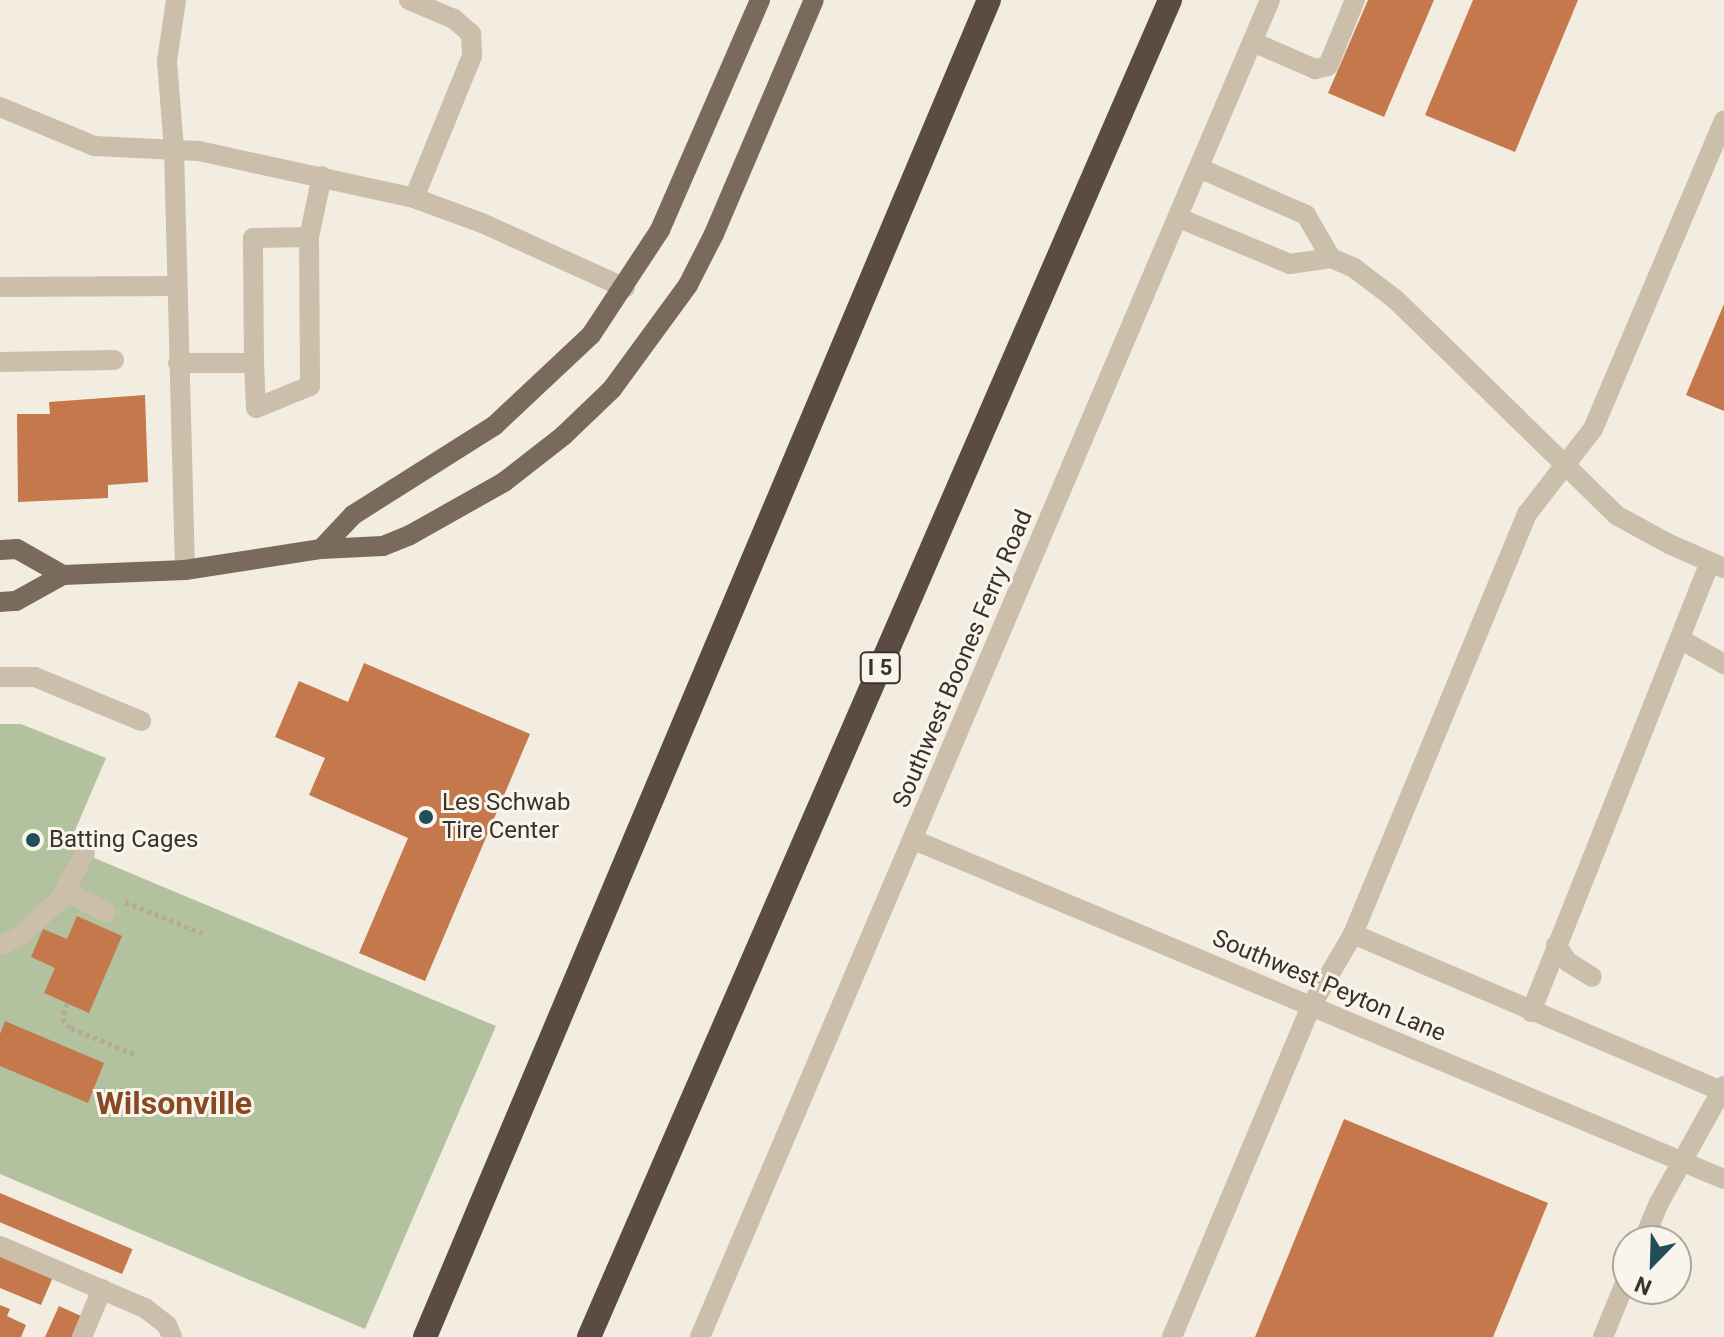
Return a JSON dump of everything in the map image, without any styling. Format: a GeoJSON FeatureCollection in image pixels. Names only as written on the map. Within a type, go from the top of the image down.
{"type":"FeatureCollection","features":[{"type":"Feature","properties":{"kind":"highway"},"geometry":{"type":"LineString","coordinates":[[425,1337],[989,0]]}},
{"type":"Feature","properties":{"kind":"highway","name":"I 5"},"geometry":{"type":"LineString","coordinates":[[589,1337],[1170,0]]}},
{"type":"Feature","properties":{"kind":"main road"},"geometry":{"type":"LineString","coordinates":[[0,602],[16,601],[63,575],[185,570],[321,549],[383,546],[455,511],[504,482],[563,436],[612,389],[688,285],[714,234],[814,0]]}},
{"type":"Feature","properties":{"kind":"main road"},"geometry":{"type":"LineString","coordinates":[[321,549],[353,515],[400,482],[453,454],[505,417],[591,335],[625,288],[660,230],[753,2]]}},
{"type":"Feature","properties":{"kind":"main road"},"geometry":{"type":"LineString","coordinates":[[0,550],[17,549],[63,575]]}},
{"type":"Feature","properties":{"kind":"street"},"geometry":{"type":"LineString","coordinates":[[176,0],[167,61],[174,150],[175,286],[185,570]]}},
{"type":"Feature","properties":{"kind":"street"},"geometry":{"type":"LineString","coordinates":[[409,0],[454,19],[471,34],[472,56],[414,198]]}},
{"type":"Feature","properties":{"kind":"street","name":"Southwest Boones Ferry Road"},"geometry":{"type":"LineString","coordinates":[[700,1337],[1270,0]]}},
{"type":"Feature","properties":{"kind":"street"},"geometry":{"type":"LineString","coordinates":[[1253,42],[1315,69],[1328,66],[1355,0]]}},
{"type":"Feature","properties":{"kind":"street"},"geometry":{"type":"LineString","coordinates":[[0,107],[94,146],[199,151],[414,198],[482,223],[625,288]]}},
{"type":"Feature","properties":{"kind":"street"},"geometry":{"type":"LineString","coordinates":[[1172,1337],[1311,1006],[1353,934],[1527,514],[1593,429],[1724,121]]}},
{"type":"Feature","properties":{"kind":"street"},"geometry":{"type":"LineString","coordinates":[[1199,168],[1306,215],[1331,258]]}},
{"type":"Feature","properties":{"kind":"street"},"geometry":{"type":"LineString","coordinates":[[309,237],[253,238],[256,408],[310,386],[309,237],[322,176]]}},
{"type":"Feature","properties":{"kind":"street"},"geometry":{"type":"LineString","coordinates":[[1179,218],[1290,264],[1331,258],[1354,268],[1395,299],[1616,515],[1717,565],[1680,639],[1531,1012]]}},
{"type":"Feature","properties":{"kind":"street"},"geometry":{"type":"LineString","coordinates":[[0,287],[175,286]]}},
{"type":"Feature","properties":{"kind":"street"},"geometry":{"type":"LineString","coordinates":[[0,362],[114,360]]}},
{"type":"Feature","properties":{"kind":"street"},"geometry":{"type":"LineString","coordinates":[[178,363],[254,363]]}},
{"type":"Feature","properties":{"kind":"street"},"geometry":{"type":"LineString","coordinates":[[1680,639],[1724,664]]}},
{"type":"Feature","properties":{"kind":"street"},"geometry":{"type":"LineString","coordinates":[[0,677],[35,677],[141,721]]}},
{"type":"Feature","properties":{"kind":"street","name":"Southwest Peyton Lane"},"geometry":{"type":"LineString","coordinates":[[914,840],[1724,1179]]}},
{"type":"Feature","properties":{"kind":"street"},"geometry":{"type":"LineString","coordinates":[[0,945],[19,937],[65,891],[85,853]]}},
{"type":"Feature","properties":{"kind":"street"},"geometry":{"type":"LineString","coordinates":[[65,891],[106,912]]}},
{"type":"Feature","properties":{"kind":"street"},"geometry":{"type":"LineString","coordinates":[[1353,934],[1531,1012],[1723,1090],[1650,1225]]}},
{"type":"Feature","properties":{"kind":"street"},"geometry":{"type":"LineString","coordinates":[[1556,945],[1568,962],[1592,977]]}},
{"type":"Feature","properties":{"kind":"street"},"geometry":{"type":"LineString","coordinates":[[0,1246],[145,1308],[167,1325],[172,1337]]}},
{"type":"Feature","properties":{"kind":"street"},"geometry":{"type":"LineString","coordinates":[[82,1337],[102,1289]]}},
{"type":"Feature","properties":{"kind":"street"},"geometry":{"type":"LineString","coordinates":[[1603,1337],[1616,1305]]}},
{"type":"Feature","properties":{"kind":"path"},"geometry":{"type":"LineString","coordinates":[[106,912],[123,902],[134,904],[202,933]]}},
{"type":"Feature","properties":{"kind":"path"},"geometry":{"type":"LineString","coordinates":[[67,1003],[62,1019],[71,1028],[134,1054]]}},
{"type":"Feature","properties":{"kind":"green space"},"geometry":{"type":"Polygon","coordinates":[[[0,724],[21,724],[106,758],[68,847],[496,1026],[365,1329],[0,1174],[0,724]]]}},
{"type":"Feature","properties":{"kind":"building"},"geometry":{"type":"Polygon","coordinates":[[[1368,0],[1434,0],[1384,117],[1328,93],[1368,0]]]}},
{"type":"Feature","properties":{"kind":"building"},"geometry":{"type":"Polygon","coordinates":[[[1473,0],[1578,0],[1515,152],[1425,115],[1473,0]]]}},
{"type":"Feature","properties":{"kind":"building"},"geometry":{"type":"Polygon","coordinates":[[[1724,304],[1724,411],[1686,395],[1724,304]]]}},
{"type":"Feature","properties":{"kind":"building"},"geometry":{"type":"Polygon","coordinates":[[[145,395],[148,482],[108,485],[108,498],[18,502],[17,414],[50,414],[49,402],[145,395]]]}},
{"type":"Feature","properties":{"kind":"building","name":"Les Schwab Tire Center"},"geometry":{"type":"Polygon","coordinates":[[[364,663],[530,734],[425,981],[359,953],[408,838],[309,795],[325,758],[275,737],[299,681],[348,702],[364,663]]]}},
{"type":"Feature","properties":{"kind":"building"},"geometry":{"type":"Polygon","coordinates":[[[77,916],[122,936],[89,1013],[44,993],[55,968],[31,957],[43,929],[67,939],[77,916]]]}},
{"type":"Feature","properties":{"kind":"building"},"geometry":{"type":"Polygon","coordinates":[[[5,1021],[104,1063],[88,1103],[0,1066],[0,1034],[5,1021]]]}},
{"type":"Feature","properties":{"kind":"building"},"geometry":{"type":"Polygon","coordinates":[[[1344,1119],[1548,1203],[1493,1337],[1255,1337],[1344,1119]]]}},
{"type":"Feature","properties":{"kind":"building"},"geometry":{"type":"Polygon","coordinates":[[[0,1193],[133,1249],[122,1274],[0,1222],[0,1193]]]}},
{"type":"Feature","properties":{"kind":"building"},"geometry":{"type":"Polygon","coordinates":[[[0,1254],[53,1277],[41,1305],[0,1288],[0,1254]]]}},
{"type":"Feature","properties":{"kind":"building"},"geometry":{"type":"Polygon","coordinates":[[[0,1305],[10,1309],[7,1316],[26,1325],[21,1337],[0,1337],[0,1305]]]}},
{"type":"Feature","properties":{"kind":"building"},"geometry":{"type":"Polygon","coordinates":[[[59,1306],[81,1316],[72,1337],[45,1337],[59,1306]]]}},
{"type":"Feature","properties":{"kind":"place","name":"Les Schwab Tire Center"},"geometry":{"type":"Point","coordinates":[426,817]}},
{"type":"Feature","properties":{"kind":"place","name":"Batting Cages"},"geometry":{"type":"Point","coordinates":[33,840]}},
{"type":"Feature","properties":{"kind":"district","name":"Wilsonville"},"geometry":{"type":"Point","coordinates":[174,1103]}}]}
